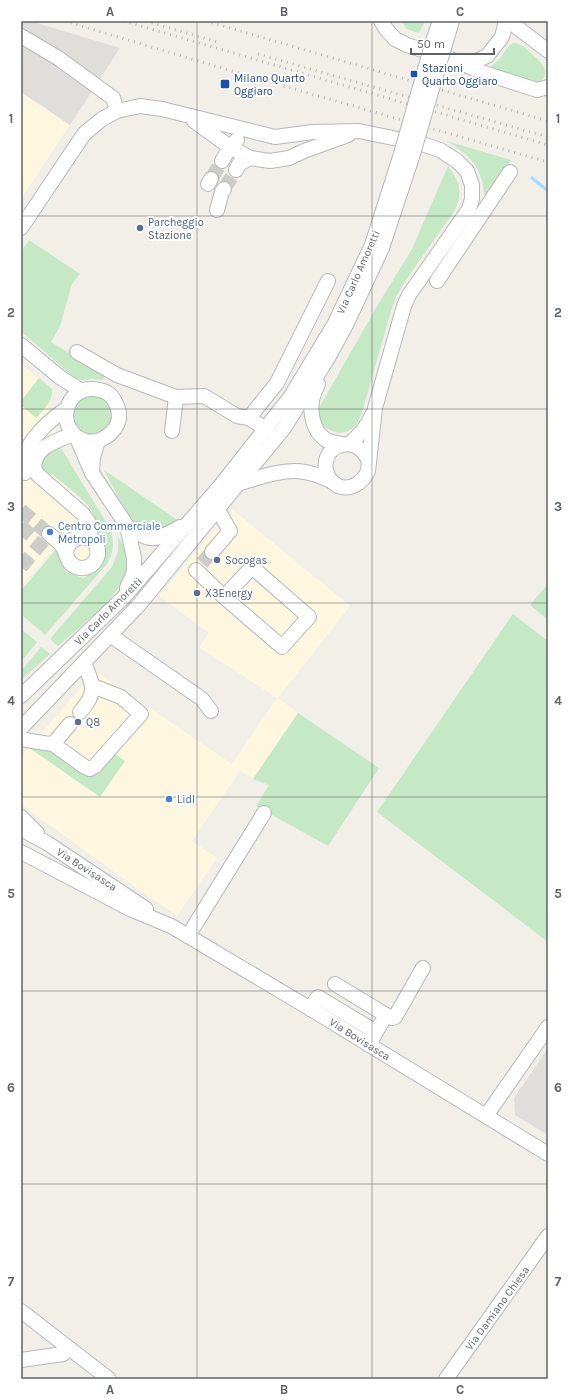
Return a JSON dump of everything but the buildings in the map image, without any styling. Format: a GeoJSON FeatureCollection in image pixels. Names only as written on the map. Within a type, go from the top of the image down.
{"type":"FeatureCollection","features":[{"type":"Feature","properties":{"kind":"street"},"geometry":{"type":"LineString","coordinates":[[381,21],[395,39],[407,45],[459,62],[481,72],[537,90],[548,87]]}},
{"type":"Feature","properties":{"kind":"street","name":"Via Carlo Amoretti"},"geometry":{"type":"LineString","coordinates":[[21,728],[138,606],[218,510],[284,428],[328,358],[346,325],[382,248],[440,40],[440,21]]}},
{"type":"Feature","properties":{"kind":"street","name":"Via Carlo Amoretti"},"geometry":{"type":"LineString","coordinates":[[440,40],[452,21]]}},
{"type":"Feature","properties":{"kind":"street"},"geometry":{"type":"LineString","coordinates":[[459,62],[476,61],[487,56],[502,37],[505,22],[514,25],[548,51]]}},
{"type":"Feature","properties":{"kind":"street"},"geometry":{"type":"LineString","coordinates":[[21,36],[58,58],[113,98],[117,111]]}},
{"type":"Feature","properties":{"kind":"street"},"geometry":{"type":"LineString","coordinates":[[21,228],[84,134],[102,119],[117,111],[140,106],[162,109],[275,138],[313,132],[360,131],[422,144],[440,150],[457,161],[467,171],[472,185],[472,198],[465,236],[422,276],[409,295],[400,315],[375,408],[368,471],[366,476],[361,482],[353,487],[338,486],[320,476],[299,471],[285,472],[240,483]]}},
{"type":"Feature","properties":{"kind":"street"},"geometry":{"type":"LineString","coordinates":[[185,115],[230,147],[250,158],[270,161],[289,158],[360,131]]}},
{"type":"Feature","properties":{"kind":"street"},"geometry":{"type":"LineString","coordinates":[[222,161],[230,147],[241,135],[251,132]]}},
{"type":"Feature","properties":{"kind":"street"},"geometry":{"type":"LineString","coordinates":[[288,137],[295,155]]}},
{"type":"Feature","properties":{"kind":"street","name":"Via Carlo Amoretti"},"geometry":{"type":"LineString","coordinates":[[21,696],[123,598],[221,485],[291,396],[334,325],[372,245],[407,156]]}},
{"type":"Feature","properties":{"kind":"street"},"geometry":{"type":"LineString","coordinates":[[236,170],[239,164],[250,158]]}},
{"type":"Feature","properties":{"kind":"street"},"geometry":{"type":"LineString","coordinates":[[422,276],[439,283],[465,236],[510,172]]}},
{"type":"Feature","properties":{"kind":"street"},"geometry":{"type":"LineString","coordinates":[[217,210],[224,189]]}},
{"type":"Feature","properties":{"kind":"street"},"geometry":{"type":"LineString","coordinates":[[249,418],[277,383],[328,281]]}},
{"type":"Feature","properties":{"kind":"street"},"geometry":{"type":"LineString","coordinates":[[21,345],[61,378],[82,391]]}},
{"type":"Feature","properties":{"kind":"street"},"geometry":{"type":"LineString","coordinates":[[78,352],[117,376],[176,397],[204,396],[237,416],[249,418],[266,429]]}},
{"type":"Feature","properties":{"kind":"street","name":"Via Carlo Amoretti"},"geometry":{"type":"LineString","coordinates":[[328,358],[312,399],[312,418],[314,426],[319,434],[327,441],[361,448],[366,454],[368,462]]}},
{"type":"Feature","properties":{"kind":"street"},"geometry":{"type":"LineString","coordinates":[[61,378],[69,404],[66,419],[69,428],[75,435],[92,472],[126,526],[134,558],[134,572],[123,598]]}},
{"type":"Feature","properties":{"kind":"street"},"geometry":{"type":"LineString","coordinates":[[277,383],[291,396]]}},
{"type":"Feature","properties":{"kind":"street"},"geometry":{"type":"LineString","coordinates":[[24,473],[23,461],[27,448],[52,419],[69,404],[76,394],[93,388],[104,391],[113,397],[118,407],[119,418],[116,428],[108,437],[98,441],[87,441],[75,435],[45,446],[36,456],[34,467],[37,474],[83,514],[90,523],[88,552],[69,544],[67,556],[61,544],[49,534]]}},
{"type":"Feature","properties":{"kind":"street"},"geometry":{"type":"LineString","coordinates":[[172,431],[176,397]]}},
{"type":"Feature","properties":{"kind":"street"},"geometry":{"type":"LineString","coordinates":[[331,481],[327,476],[325,468],[329,453],[335,447],[345,444],[361,433],[368,424],[375,408]]}},
{"type":"Feature","properties":{"kind":"street"},"geometry":{"type":"LineString","coordinates":[[92,472],[93,457],[98,441]]}},
{"type":"Feature","properties":{"kind":"street"},"geometry":{"type":"LineString","coordinates":[[212,552],[230,531],[218,510]]}},
{"type":"Feature","properties":{"kind":"street"},"geometry":{"type":"LineString","coordinates":[[126,526],[139,536],[152,538],[164,536],[187,524]]}},
{"type":"Feature","properties":{"kind":"street"},"geometry":{"type":"LineString","coordinates":[[174,563],[199,567],[224,597],[282,647],[309,617],[252,567],[224,597]]}},
{"type":"Feature","properties":{"kind":"street"},"geometry":{"type":"LineString","coordinates":[[110,635],[202,699],[211,711]]}},
{"type":"Feature","properties":{"kind":"street"},"geometry":{"type":"LineString","coordinates":[[80,712],[89,702],[93,686],[84,662]]}},
{"type":"Feature","properties":{"kind":"street"},"geometry":{"type":"LineString","coordinates":[[21,739],[53,744],[85,767],[90,769],[95,766],[141,714],[121,697],[93,686]]}},
{"type":"Feature","properties":{"kind":"street"},"geometry":{"type":"LineString","coordinates":[[53,744],[70,724]]}},
{"type":"Feature","properties":{"kind":"street"},"geometry":{"type":"LineString","coordinates":[[188,936],[264,813]]}},
{"type":"Feature","properties":{"kind":"street"},"geometry":{"type":"LineString","coordinates":[[21,817],[47,843]]}},
{"type":"Feature","properties":{"kind":"street","name":"Via Bovisasca"},"geometry":{"type":"LineString","coordinates":[[21,829],[47,843],[171,926],[310,1008],[373,1039],[486,1116],[548,1154]]}},
{"type":"Feature","properties":{"kind":"street","name":"Via Bovisasca"},"geometry":{"type":"LineString","coordinates":[[21,852],[130,909],[171,926]]}},
{"type":"Feature","properties":{"kind":"street"},"geometry":{"type":"LineString","coordinates":[[334,984],[392,1018],[395,1017],[423,968]]}},
{"type":"Feature","properties":{"kind":"street"},"geometry":{"type":"LineString","coordinates":[[373,1039],[386,1015]]}},
{"type":"Feature","properties":{"kind":"street"},"geometry":{"type":"LineString","coordinates":[[486,1116],[548,1027]]}},
{"type":"Feature","properties":{"kind":"street","name":"Via Damiano Chiesa"},"geometry":{"type":"LineString","coordinates":[[446,1379],[548,1236]]}},
{"type":"Feature","properties":{"kind":"street"},"geometry":{"type":"LineString","coordinates":[[21,1311],[109,1379]]}},
{"type":"Feature","properties":{"kind":"street"},"geometry":{"type":"LineString","coordinates":[[21,1360],[63,1354]]}},
{"type":"Feature","properties":{"kind":"shaded area"},"geometry":{"type":"Polygon","coordinates":[[[21,21],[30,21],[120,48],[70,125],[21,92],[21,21]]]}},
{"type":"Feature","properties":{"kind":"shaded area"},"geometry":{"type":"Polygon","coordinates":[[[21,92],[70,125],[21,199],[21,92]]]}},
{"type":"Feature","properties":{"kind":"shaded area"},"geometry":{"type":"Polygon","coordinates":[[[21,364],[52,389],[52,398],[48,404],[59,445],[46,473],[52,474],[90,508],[94,515],[98,535],[106,552],[100,570],[83,578],[66,572],[58,555],[62,553],[55,547],[21,587],[21,364]]]}},
{"type":"Feature","properties":{"kind":"shaded area"},"geometry":{"type":"Polygon","coordinates":[[[232,509],[350,606],[278,698],[298,713],[253,779],[240,771],[192,841],[217,858],[177,916],[22,805],[21,757],[95,671],[232,764],[277,698],[199,647],[209,633],[159,596],[232,509]]]}},
{"type":"Feature","properties":{"kind":"shaded area"},"geometry":{"type":"Polygon","coordinates":[[[548,1048],[548,1135],[515,1115],[514,1098],[548,1048]]]}},
{"type":"Feature","properties":{"kind":"green space"},"geometry":{"type":"Polygon","coordinates":[[[402,21],[425,21],[419,33],[406,29],[402,21]]]}},
{"type":"Feature","properties":{"kind":"green space"},"geometry":{"type":"Polygon","coordinates":[[[513,43],[524,47],[542,64],[545,72],[544,76],[537,84],[489,68],[500,59],[507,48],[513,43]]]}},
{"type":"Feature","properties":{"kind":"green space"},"geometry":{"type":"Polygon","coordinates":[[[447,141],[511,160],[491,194],[484,195],[483,185],[478,169],[462,151],[447,141]]]}},
{"type":"Feature","properties":{"kind":"green space"},"geometry":{"type":"Polygon","coordinates":[[[448,166],[458,182],[459,187],[459,197],[455,210],[397,295],[363,409],[358,421],[353,428],[346,432],[342,433],[332,431],[321,422],[319,417],[319,408],[376,308],[412,249],[448,166]]]}},
{"type":"Feature","properties":{"kind":"green space"},"geometry":{"type":"Polygon","coordinates":[[[29,240],[80,274],[72,284],[60,326],[51,342],[105,376],[102,380],[82,380],[72,376],[21,331],[21,252],[29,240]]]}},
{"type":"Feature","properties":{"kind":"green space"},"geometry":{"type":"Polygon","coordinates":[[[39,378],[52,389],[52,394],[47,405],[36,418],[21,405],[21,401],[39,378]]]}},
{"type":"Feature","properties":{"kind":"green space"},"geometry":{"type":"Polygon","coordinates":[[[91,394],[106,399],[113,416],[111,424],[97,436],[79,431],[74,424],[73,419],[73,409],[75,404],[81,398],[91,394]]]}},
{"type":"Feature","properties":{"kind":"green space"},"geometry":{"type":"Polygon","coordinates":[[[59,445],[111,530],[113,548],[107,564],[45,635],[21,614],[21,591],[57,548],[63,553],[58,556],[66,572],[83,578],[100,570],[106,552],[98,535],[95,535],[96,521],[91,510],[76,494],[52,474],[46,473],[40,469],[38,458],[59,445]]]}},
{"type":"Feature","properties":{"kind":"green space"},"geometry":{"type":"Polygon","coordinates":[[[104,470],[179,521],[170,527],[154,531],[147,531],[139,527],[128,513],[104,470]]]}},
{"type":"Feature","properties":{"kind":"green space"},"geometry":{"type":"Polygon","coordinates":[[[118,537],[128,560],[127,571],[122,583],[113,595],[90,619],[58,646],[50,639],[112,567],[118,551],[118,537]]]}},
{"type":"Feature","properties":{"kind":"green space"},"geometry":{"type":"Polygon","coordinates":[[[548,584],[548,620],[530,605],[548,584]]]}},
{"type":"Feature","properties":{"kind":"green space"},"geometry":{"type":"Polygon","coordinates":[[[513,614],[548,641],[548,942],[377,812],[513,614]]]}},
{"type":"Feature","properties":{"kind":"green space"},"geometry":{"type":"Polygon","coordinates":[[[21,629],[37,642],[21,662],[21,629]]]}},
{"type":"Feature","properties":{"kind":"green space"},"geometry":{"type":"Polygon","coordinates":[[[41,647],[50,654],[21,680],[21,671],[41,647]]]}},
{"type":"Feature","properties":{"kind":"green space"},"geometry":{"type":"Polygon","coordinates":[[[298,713],[379,768],[328,846],[256,806],[269,785],[253,779],[298,713]]]}},
{"type":"Feature","properties":{"kind":"green space"},"geometry":{"type":"Polygon","coordinates":[[[28,747],[50,750],[78,771],[90,775],[95,774],[100,770],[112,755],[115,754],[125,761],[100,797],[28,747]]]}},
{"type":"Feature","properties":{"kind":"waterway"},"geometry":{"type":"LineString","coordinates":[[532,178],[548,191]]}},
{"type":"Feature","properties":{"kind":"tunnel"},"geometry":{"type":"LineString","coordinates":[[211,179],[222,161]]}},
{"type":"Feature","properties":{"kind":"tunnel"},"geometry":{"type":"LineString","coordinates":[[224,189],[236,170]]}},
{"type":"Feature","properties":{"kind":"tunnel"},"geometry":{"type":"LineString","coordinates":[[21,510],[57,541]]}},
{"type":"Feature","properties":{"kind":"tunnel"},"geometry":{"type":"LineString","coordinates":[[21,536],[34,521]]}},
{"type":"Feature","properties":{"kind":"tunnel"},"geometry":{"type":"LineString","coordinates":[[21,567],[49,534]]}},
{"type":"Feature","properties":{"kind":"tunnel"},"geometry":{"type":"LineString","coordinates":[[202,563],[212,552]]}},
{"type":"Feature","properties":{"kind":"railway"},"geometry":{"type":"LineString","coordinates":[[65,21],[228,70],[548,162]]}},
{"type":"Feature","properties":{"kind":"railway"},"geometry":{"type":"LineString","coordinates":[[124,21],[548,145]]}},
{"type":"Feature","properties":{"kind":"railway"},"geometry":{"type":"LineString","coordinates":[[146,21],[217,42]]}},
{"type":"Feature","properties":{"kind":"railway"},"geometry":{"type":"LineString","coordinates":[[206,21],[548,121]]}},
{"type":"Feature","properties":{"kind":"railway"},"geometry":{"type":"LineString","coordinates":[[258,54],[548,137]]}},
{"type":"Feature","properties":{"kind":"place","name":"Stazioni Quarto Oggiaro"},"geometry":{"type":"Point","coordinates":[414,74]}},
{"type":"Feature","properties":{"kind":"place","name":"Milano Quarto Oggiaro"},"geometry":{"type":"Point","coordinates":[225,84]}},
{"type":"Feature","properties":{"kind":"place","name":"Parcheggio Stazione"},"geometry":{"type":"Point","coordinates":[140,228]}},
{"type":"Feature","properties":{"kind":"place","name":"Centro Commerciale Metropoli"},"geometry":{"type":"Point","coordinates":[50,532]}},
{"type":"Feature","properties":{"kind":"place","name":"Socogas"},"geometry":{"type":"Point","coordinates":[217,560]}},
{"type":"Feature","properties":{"kind":"place","name":"X3Energy"},"geometry":{"type":"Point","coordinates":[197,593]}},
{"type":"Feature","properties":{"kind":"place","name":"Q8"},"geometry":{"type":"Point","coordinates":[78,722]}},
{"type":"Feature","properties":{"kind":"place","name":"Lidl"},"geometry":{"type":"Point","coordinates":[169,799]}}]}
